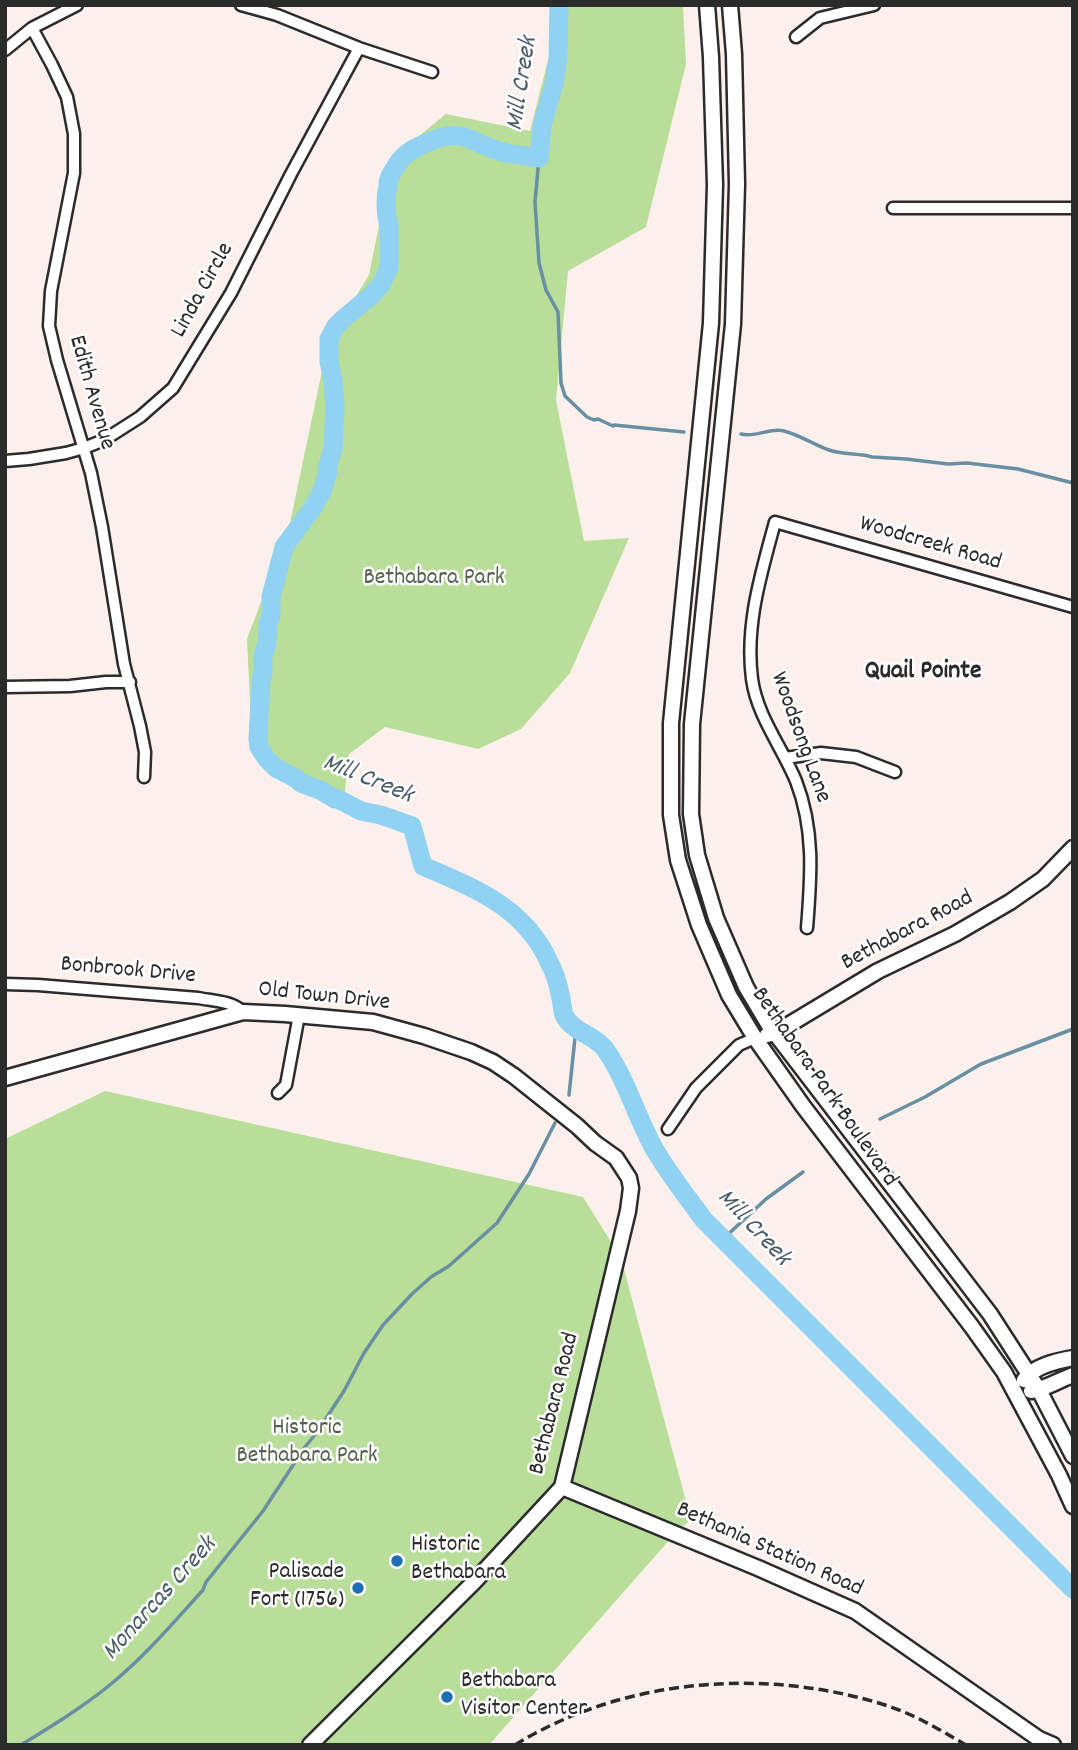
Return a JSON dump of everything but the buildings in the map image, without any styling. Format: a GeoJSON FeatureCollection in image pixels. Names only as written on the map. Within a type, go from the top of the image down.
{"type":"FeatureCollection","features":[{"type":"Feature","properties":{"kind":"street"},"geometry":{"type":"LineString","coordinates":[[5,50],[32,28],[77,5]]}},
{"type":"Feature","properties":{"kind":"street"},"geometry":{"type":"LineString","coordinates":[[241,5],[277,15],[359,48],[432,72]]}},
{"type":"Feature","properties":{"kind":"street","name":"Bethabara Park Boulevard"},"geometry":{"type":"LineString","coordinates":[[707,5],[715,184],[711,323],[671,723],[671,816],[678,860],[699,925],[729,995],[755,1038],[838,1154],[972,1327],[1016,1392],[1073,1506]]}},
{"type":"Feature","properties":{"kind":"street","name":"Bethabara Park Boulevard"},"geometry":{"type":"LineString","coordinates":[[730,5],[737,184],[733,324],[692,724],[691,814],[697,855],[716,918],[746,986],[775,1033],[990,1314],[1039,1390],[1073,1456]]}},
{"type":"Feature","properties":{"kind":"street"},"geometry":{"type":"LineString","coordinates":[[796,37],[820,18],[874,5]]}},
{"type":"Feature","properties":{"kind":"street","name":"Edith Avenue"},"geometry":{"type":"LineString","coordinates":[[32,28],[67,97],[74,134],[74,173],[51,291],[50,326],[57,360],[91,472],[124,664],[145,752],[144,777]]}},
{"type":"Feature","properties":{"kind":"street","name":"Linda Circle"},"geometry":{"type":"LineString","coordinates":[[5,461],[84,449],[104,440],[140,417],[173,388],[225,303],[359,48]]}},
{"type":"Feature","properties":{"kind":"street"},"geometry":{"type":"LineString","coordinates":[[893,208],[1073,208]]}},
{"type":"Feature","properties":{"kind":"street","name":"Woodcreek Road"},"geometry":{"type":"LineString","coordinates":[[775,523],[1073,607]]}},
{"type":"Feature","properties":{"kind":"street","name":"Woodsong Lane"},"geometry":{"type":"LineString","coordinates":[[775,523],[754,604],[750,657],[752,682],[757,698],[804,806],[811,846],[807,928]]}},
{"type":"Feature","properties":{"kind":"street"},"geometry":{"type":"LineString","coordinates":[[5,687],[130,682]]}},
{"type":"Feature","properties":{"kind":"street"},"geometry":{"type":"LineString","coordinates":[[785,758],[821,753],[856,757],[895,772]]}},
{"type":"Feature","properties":{"kind":"street","name":"Bethabara Road"},"geometry":{"type":"LineString","coordinates":[[668,1129],[696,1088],[739,1045],[775,1033],[878,971],[955,934],[1010,902],[1043,879],[1073,848]]}},
{"type":"Feature","properties":{"kind":"street","name":"Bonbrook Drive"},"geometry":{"type":"LineString","coordinates":[[5,984],[198,999],[222,1002],[243,1012]]}},
{"type":"Feature","properties":{"kind":"street","name":"Old Town Drive"},"geometry":{"type":"LineString","coordinates":[[5,1078],[243,1012],[373,1022],[447,1044],[493,1062],[526,1085],[616,1158],[629,1178],[631,1188]]}},
{"type":"Feature","properties":{"kind":"street"},"geometry":{"type":"LineString","coordinates":[[278,1093],[286,1085],[299,1015]]}},
{"type":"Feature","properties":{"kind":"street","name":"Bethabara Road"},"geometry":{"type":"LineString","coordinates":[[310,1745],[474,1582],[562,1487],[628,1211],[631,1188]]}},
{"type":"Feature","properties":{"kind":"street"},"geometry":{"type":"LineString","coordinates":[[1016,1392],[1029,1374],[1059,1361],[1073,1359]]}},
{"type":"Feature","properties":{"kind":"street"},"geometry":{"type":"LineString","coordinates":[[1016,1392],[1039,1390],[1073,1375]]}},
{"type":"Feature","properties":{"kind":"street","name":"Bethania Station Road"},"geometry":{"type":"LineString","coordinates":[[562,1487],[855,1611],[1039,1739],[1053,1745]]}},
{"type":"Feature","properties":{"kind":"green space","name":"Bethabara Park"},"geometry":{"type":"Polygon","coordinates":[[[559,5],[683,5],[686,64],[646,227],[568,271],[556,400],[584,541],[629,538],[570,673],[521,729],[478,749],[385,727],[349,754],[343,809],[287,779],[252,742],[247,639],[289,528],[328,342],[369,275],[393,157],[446,114],[530,131],[560,13],[559,5]]]}},
{"type":"Feature","properties":{"kind":"green space","name":"Historic Bethabara Park"},"geometry":{"type":"Polygon","coordinates":[[[105,1091],[583,1197],[621,1258],[691,1520],[679,1529],[489,1745],[5,1745],[5,1139],[105,1091]]]}},
{"type":"Feature","properties":{"kind":"waterway","name":"Mill Creek"},"geometry":{"type":"LineString","coordinates":[[559,5],[558,58],[542,126],[539,158],[506,153],[467,138],[449,136],[438,138],[409,152],[389,178],[386,201],[389,267],[382,283],[373,294],[336,326],[329,339],[335,407],[333,449],[322,491],[284,547],[271,597],[271,616],[261,678],[259,747],[276,768],[301,783],[361,811],[412,826],[423,866],[497,902],[527,928],[540,944],[553,971],[564,1015],[572,1026],[596,1040],[605,1049],[655,1150],[704,1220],[1073,1589]]}},
{"type":"Feature","properties":{"kind":"waterway"},"geometry":{"type":"LineString","coordinates":[[539,158],[535,202],[539,263],[546,290],[558,312],[561,383],[565,396],[587,417],[613,426],[684,432]]}},
{"type":"Feature","properties":{"kind":"waterway"},"geometry":{"type":"LineString","coordinates":[[741,434],[752,435],[779,430],[840,453],[1018,469],[1073,483]]}},
{"type":"Feature","properties":{"kind":"waterway","name":"Monarcas Creek"},"geometry":{"type":"LineString","coordinates":[[569,1095],[576,1028]]}},
{"type":"Feature","properties":{"kind":"waterway"},"geometry":{"type":"LineString","coordinates":[[880,1119],[925,1097],[981,1064],[1073,1029]]}},
{"type":"Feature","properties":{"kind":"waterway","name":"Monarcas Creek"},"geometry":{"type":"LineString","coordinates":[[21,1745],[111,1684],[147,1651],[203,1590],[206,1582],[263,1511],[317,1432],[383,1325],[412,1294],[449,1266],[497,1223],[529,1174],[555,1123]]}},
{"type":"Feature","properties":{"kind":"waterway"},"geometry":{"type":"LineString","coordinates":[[723,1239],[766,1199],[803,1172]]}},
{"type":"Feature","properties":{"kind":"railway"},"geometry":{"type":"LineString","coordinates":[[515,1745],[557,1722],[602,1705],[648,1693],[744,1683],[839,1693],[885,1705],[917,1718],[966,1745]]}},
{"type":"Feature","properties":{"kind":"place","name":"Historic Bethabara"},"geometry":{"type":"Point","coordinates":[397,1561]}},
{"type":"Feature","properties":{"kind":"place","name":"Palisade Fort (1756)"},"geometry":{"type":"Point","coordinates":[358,1588]}},
{"type":"Feature","properties":{"kind":"place","name":"Bethabara Visitor Center"},"geometry":{"type":"Point","coordinates":[447,1697]}},
{"type":"Feature","properties":{"kind":"district","name":"Quail Pointe"},"geometry":{"type":"Point","coordinates":[923,673]}}]}
